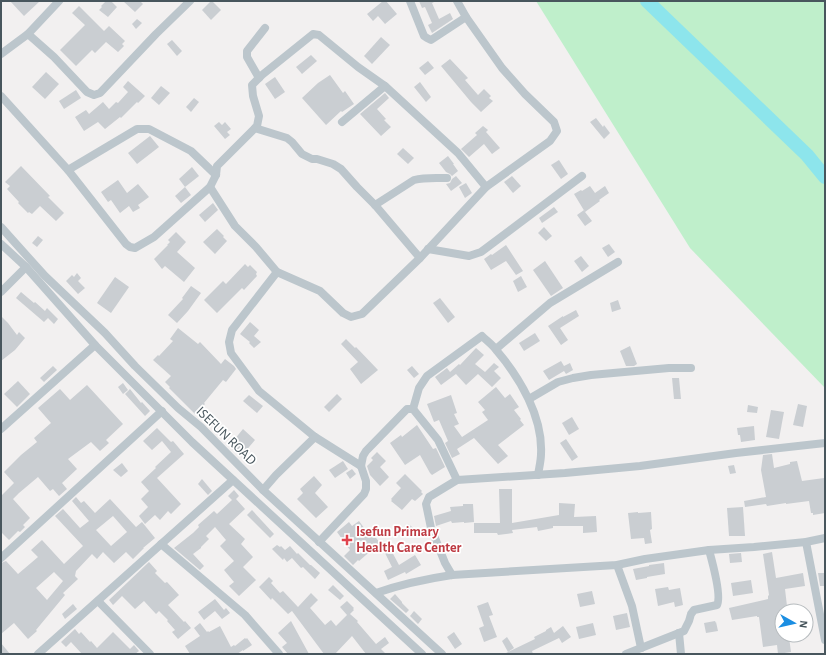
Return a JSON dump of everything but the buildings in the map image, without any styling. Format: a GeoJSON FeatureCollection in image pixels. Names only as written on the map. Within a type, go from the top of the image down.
{"type":"FeatureCollection","features":[{"type":"Feature","properties":{"kind":"street"},"geometry":{"type":"LineString","coordinates":[[1,54],[28,34],[59,1]]}},
{"type":"Feature","properties":{"kind":"street"},"geometry":{"type":"LineString","coordinates":[[28,34],[54,57],[86,92],[94,95],[100,93],[156,34],[190,1]]}},
{"type":"Feature","properties":{"kind":"street"},"geometry":{"type":"LineString","coordinates":[[410,1],[424,36],[431,40],[466,17]]}},
{"type":"Feature","properties":{"kind":"street"},"geometry":{"type":"LineString","coordinates":[[210,187],[235,226],[256,247],[277,272],[320,291],[343,313],[351,317],[362,314],[420,258],[486,187],[550,141],[556,131],[554,122],[525,94],[502,68],[466,17],[457,1]]}},
{"type":"Feature","properties":{"kind":"street"},"geometry":{"type":"LineString","coordinates":[[259,78],[249,62],[247,51],[265,28]]}},
{"type":"Feature","properties":{"kind":"street"},"geometry":{"type":"LineString","coordinates":[[1,96],[68,170],[126,244],[135,248],[154,237],[210,187],[216,174],[217,166],[257,126],[259,116],[253,96],[252,85],[313,34],[319,35],[358,67],[385,86],[458,154],[486,187]]}},
{"type":"Feature","properties":{"kind":"street"},"geometry":{"type":"LineString","coordinates":[[342,122],[385,86]]}},
{"type":"Feature","properties":{"kind":"street"},"geometry":{"type":"LineString","coordinates":[[255,128],[287,138],[302,154],[312,159],[333,164],[341,169],[375,205],[420,258]]}},
{"type":"Feature","properties":{"kind":"street"},"geometry":{"type":"LineString","coordinates":[[68,170],[137,129],[149,129],[192,151],[216,174]]}},
{"type":"Feature","properties":{"kind":"street"},"geometry":{"type":"LineString","coordinates":[[428,249],[468,256],[481,252],[582,176]]}},
{"type":"Feature","properties":{"kind":"street"},"geometry":{"type":"LineString","coordinates":[[375,205],[414,180],[422,178],[447,178]]}},
{"type":"Feature","properties":{"kind":"street","name":"ISEFUN ROAD"},"geometry":{"type":"LineString","coordinates":[[1,227],[45,276],[105,333],[134,366],[178,408],[201,427],[319,542],[442,654]]}},
{"type":"Feature","properties":{"kind":"street","name":"ISEFUN ROAD"},"geometry":{"type":"LineString","coordinates":[[1,244],[26,267],[95,345],[192,442],[422,654]]}},
{"type":"Feature","properties":{"kind":"street"},"geometry":{"type":"LineString","coordinates":[[496,350],[550,303],[618,262]]}},
{"type":"Feature","properties":{"kind":"street"},"geometry":{"type":"LineString","coordinates":[[1,292],[26,267]]}},
{"type":"Feature","properties":{"kind":"street"},"geometry":{"type":"LineString","coordinates":[[277,272],[232,330],[229,342],[231,353],[259,391],[315,438],[361,466]]}},
{"type":"Feature","properties":{"kind":"street"},"geometry":{"type":"LineString","coordinates":[[413,408],[419,388],[427,376],[482,336],[496,350],[513,372],[529,399],[540,434],[541,454],[538,475]]}},
{"type":"Feature","properties":{"kind":"street"},"geometry":{"type":"LineString","coordinates":[[1,429],[95,345]]}},
{"type":"Feature","properties":{"kind":"street"},"geometry":{"type":"LineString","coordinates":[[529,399],[558,382],[573,378],[598,374],[668,368],[691,368]]}},
{"type":"Feature","properties":{"kind":"street"},"geometry":{"type":"LineString","coordinates":[[319,542],[364,494],[366,481],[361,466],[363,456],[366,451],[407,409],[413,408]]}},
{"type":"Feature","properties":{"kind":"street"},"geometry":{"type":"LineString","coordinates":[[413,408],[438,440],[457,480]]}},
{"type":"Feature","properties":{"kind":"street"},"geometry":{"type":"LineString","coordinates":[[1,558],[162,411]]}},
{"type":"Feature","properties":{"kind":"street"},"geometry":{"type":"LineString","coordinates":[[264,490],[276,475],[315,438]]}},
{"type":"Feature","properties":{"kind":"street"},"geometry":{"type":"LineString","coordinates":[[452,575],[445,563],[431,528],[426,504],[429,497],[457,480],[565,474],[825,444]]}},
{"type":"Feature","properties":{"kind":"street"},"geometry":{"type":"LineString","coordinates":[[38,654],[233,480]]}},
{"type":"Feature","properties":{"kind":"street"},"geometry":{"type":"LineString","coordinates":[[376,593],[405,583],[435,577],[617,565],[645,559],[709,550],[806,542],[825,538]]}},
{"type":"Feature","properties":{"kind":"street"},"geometry":{"type":"LineString","coordinates":[[806,542],[825,640]]}},
{"type":"Feature","properties":{"kind":"street"},"geometry":{"type":"LineString","coordinates":[[162,544],[246,615],[280,654]]}},
{"type":"Feature","properties":{"kind":"street"},"geometry":{"type":"LineString","coordinates":[[626,654],[684,631],[694,610],[716,605],[719,601],[718,589],[709,550]]}},
{"type":"Feature","properties":{"kind":"street"},"geometry":{"type":"LineString","coordinates":[[435,577],[445,563]]}},
{"type":"Feature","properties":{"kind":"street"},"geometry":{"type":"LineString","coordinates":[[617,565],[632,606],[641,648]]}},
{"type":"Feature","properties":{"kind":"street"},"geometry":{"type":"LineString","coordinates":[[98,601],[150,654]]}},
{"type":"Feature","properties":{"kind":"street"},"geometry":{"type":"LineString","coordinates":[[679,633],[681,654]]}},
{"type":"Feature","properties":{"kind":"green space"},"geometry":{"type":"Polygon","coordinates":[[[536,1],[825,1],[825,388],[690,248],[536,1]]]}},
{"type":"Feature","properties":{"kind":"waterway"},"geometry":{"type":"LineString","coordinates":[[647,1],[807,155],[825,177]]}},
{"type":"Feature","properties":{"kind":"place","name":"Isefun Primary Health Care Center"},"geometry":{"type":"Point","coordinates":[347,540]}}]}
